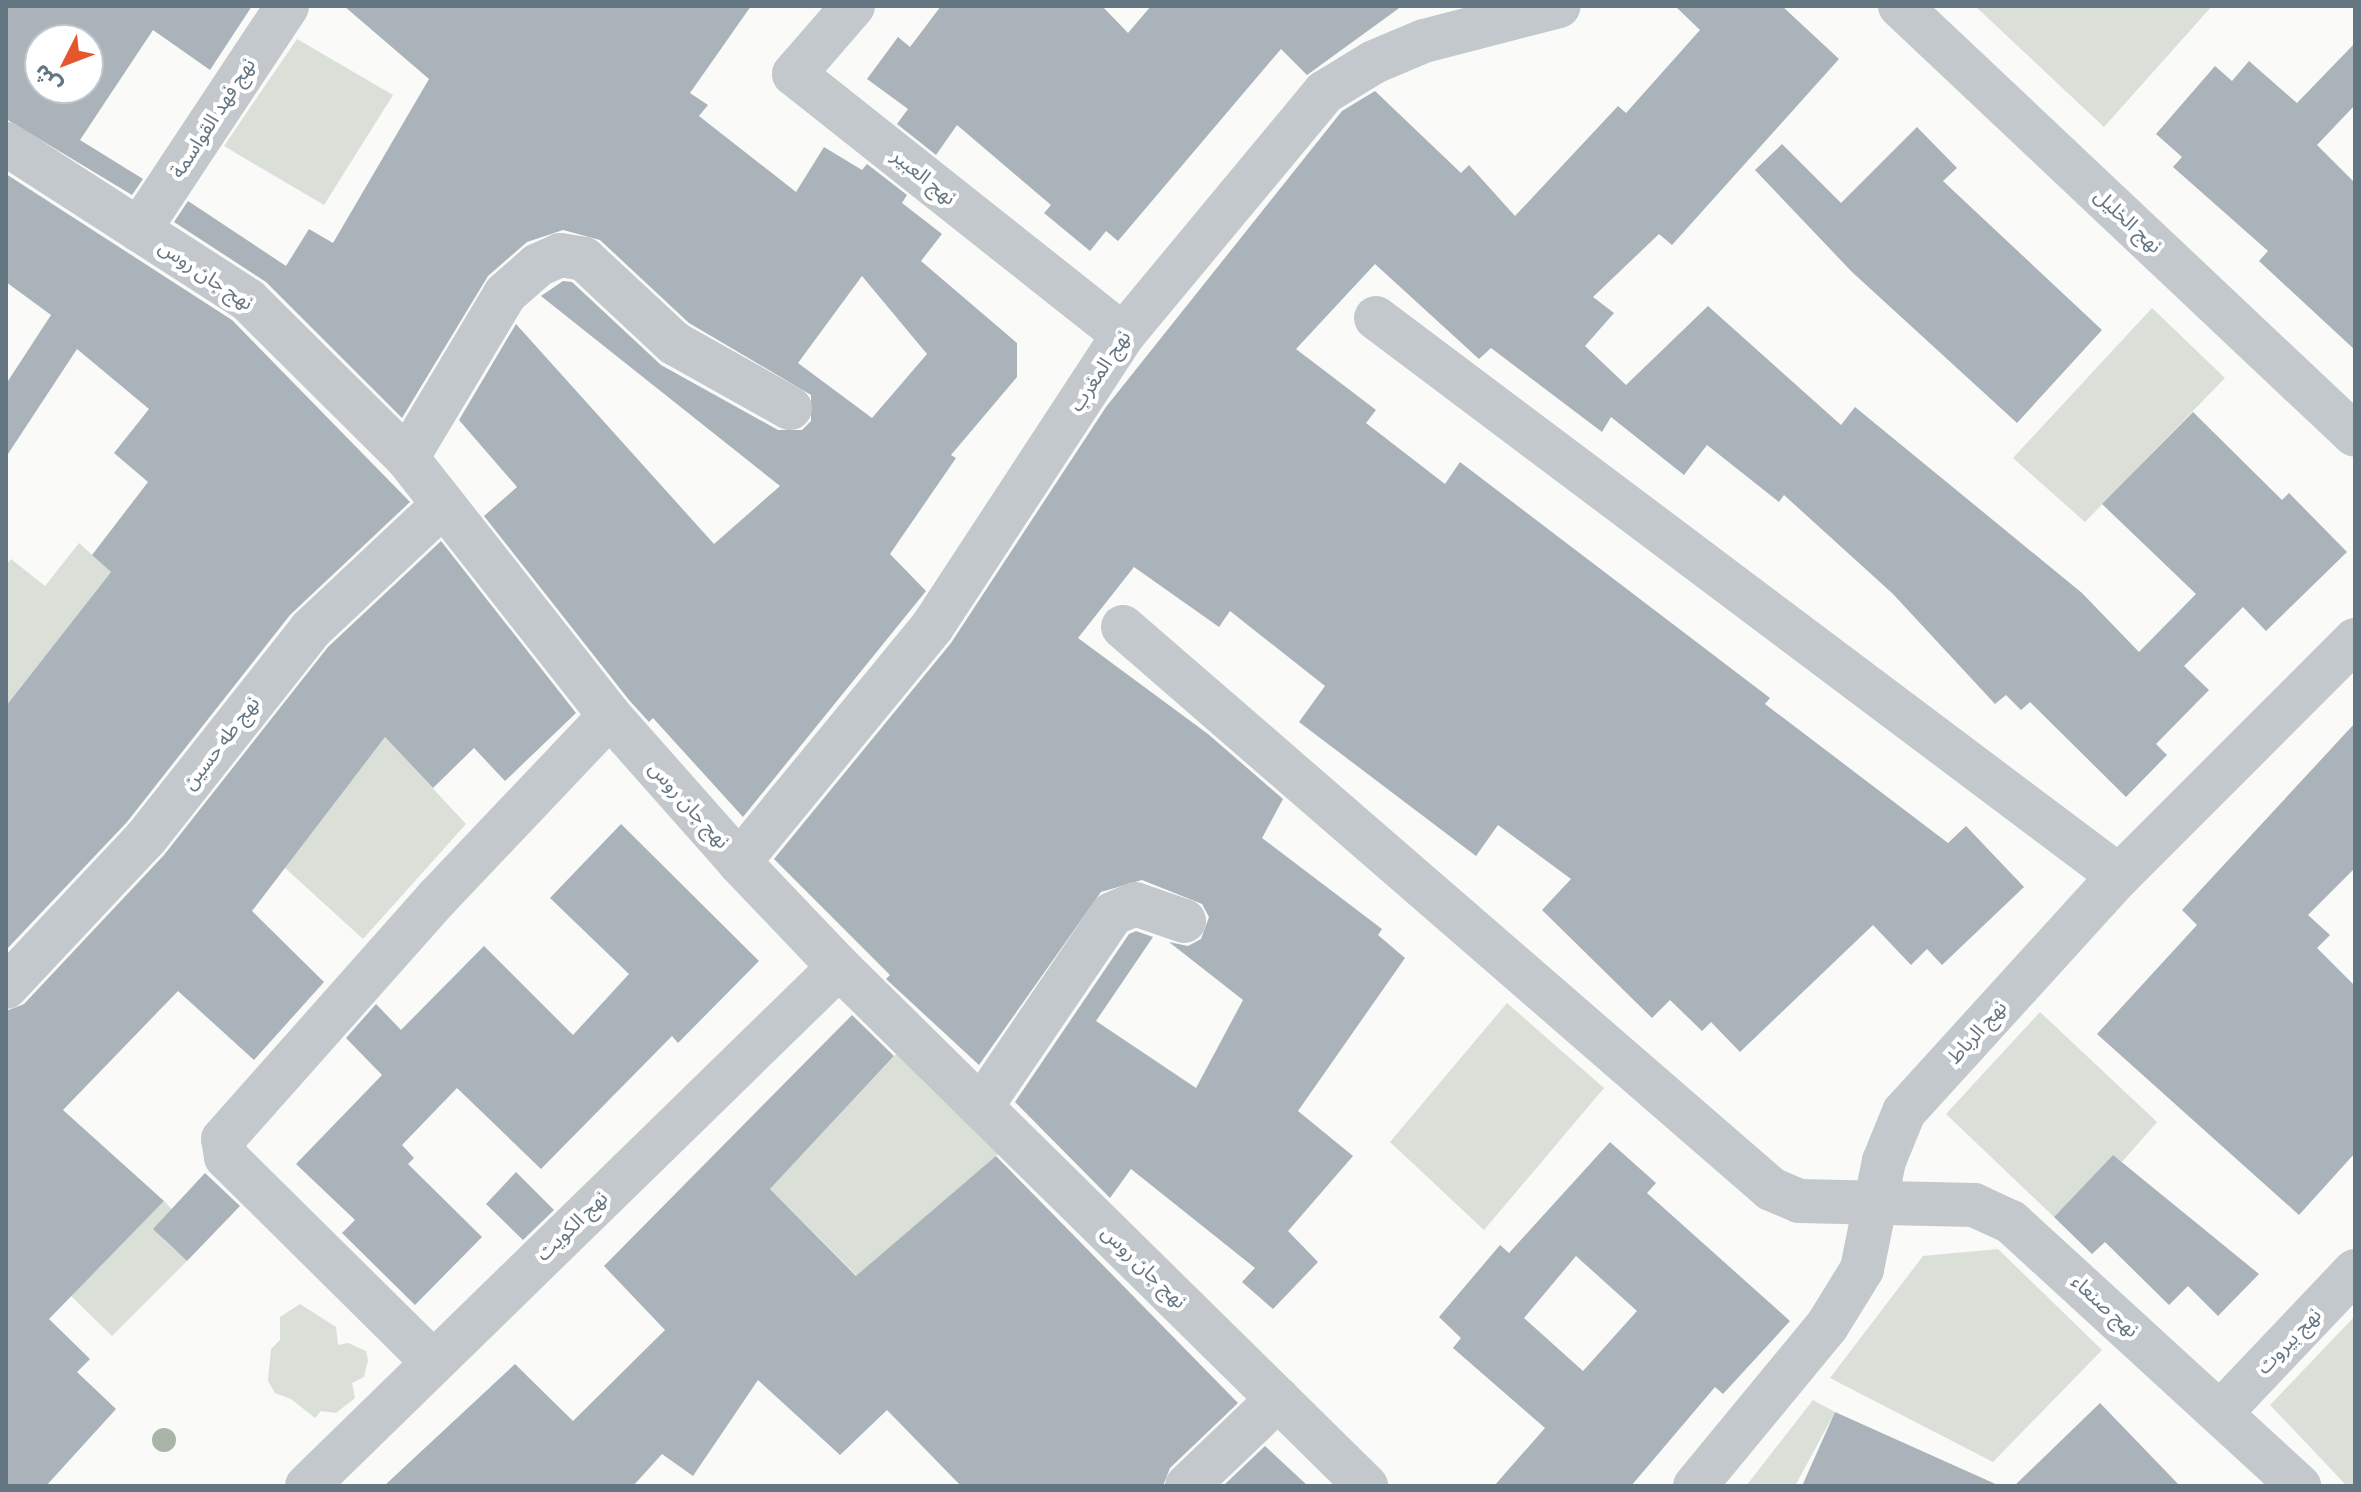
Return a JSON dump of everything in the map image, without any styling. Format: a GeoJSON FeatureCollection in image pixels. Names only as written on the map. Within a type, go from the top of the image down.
{"type":"FeatureCollection","features":[{"type":"Feature","properties":{"kind":"street","name":"نهج فهد القواسمة"},"geometry":{"type":"LineString","coordinates":[[139,230],[287,6]]}},
{"type":"Feature","properties":{"kind":"street","name":"نهج العبير"},"geometry":{"type":"LineString","coordinates":[[853,6],[794,74],[1123,335]]}},
{"type":"Feature","properties":{"kind":"street","name":"نهج المغرب"},"geometry":{"type":"LineString","coordinates":[[739,862],[932,627],[1123,335],[1325,92],[1374,62],[1424,41],[1559,6]]}},
{"type":"Feature","properties":{"kind":"street","name":"نهج الخليل"},"geometry":{"type":"LineString","coordinates":[[1900,6],[2355,435]]}},
{"type":"Feature","properties":{"kind":"street","name":"نهج جان روس"},"geometry":{"type":"LineString","coordinates":[[6,144],[248,300],[407,458],[610,716],[739,862],[839,967],[1366,1486]]}},
{"type":"Feature","properties":{"kind":"street"},"geometry":{"type":"LineString","coordinates":[[407,458],[505,294],[538,265],[560,255],[584,259],[674,343],[790,408]]}},
{"type":"Feature","properties":{"kind":"street"},"geometry":{"type":"LineString","coordinates":[[1376,318],[2119,876]]}},
{"type":"Feature","properties":{"kind":"street","name":"نهج طه حسين"},"geometry":{"type":"LineString","coordinates":[[6,987],[146,838],[310,630],[443,505]]}},
{"type":"Feature","properties":{"kind":"street","name":"نهج صنعاء"},"geometry":{"type":"LineString","coordinates":[[1123,627],[1771,1189],[1799,1201],[1974,1205],[2011,1222],[2222,1411],[2299,1486]]}},
{"type":"Feature","properties":{"kind":"street","name":"نهج الرباط"},"geometry":{"type":"LineString","coordinates":[[1695,1486],[1827,1326],[1862,1269],[1884,1161],[1904,1112],[2119,876],[2355,640]]}},
{"type":"Feature","properties":{"kind":"street"},"geometry":{"type":"LineString","coordinates":[[433,1362],[226,1157],[223,1139],[426,909],[610,716]]}},
{"type":"Feature","properties":{"kind":"street"},"geometry":{"type":"LineString","coordinates":[[981,1107],[1112,914],[1135,904],[1184,921]]}},
{"type":"Feature","properties":{"kind":"street","name":"نهج الكويت"},"geometry":{"type":"LineString","coordinates":[[332,1478],[433,1362],[839,967]]}},
{"type":"Feature","properties":{"kind":"street","name":"نهج بيروت"},"geometry":{"type":"LineString","coordinates":[[2222,1411],[2355,1271]]}},
{"type":"Feature","properties":{"kind":"street"},"geometry":{"type":"LineString","coordinates":[[1187,1486],[1278,1399]]}},
{"type":"Feature","properties":{"kind":"shaded area"},"geometry":{"type":"Polygon","coordinates":[[[1975,6],[2212,6],[2104,127],[1975,6]]]}},
{"type":"Feature","properties":{"kind":"shaded area"},"geometry":{"type":"Polygon","coordinates":[[[297,39],[393,95],[324,205],[224,146],[297,39]]]}},
{"type":"Feature","properties":{"kind":"shaded area"},"geometry":{"type":"Polygon","coordinates":[[[2152,308],[2225,378],[2085,522],[2013,458],[2152,308]]]}},
{"type":"Feature","properties":{"kind":"shaded area"},"geometry":{"type":"Polygon","coordinates":[[[79,543],[111,572],[6,706],[6,565],[11,559],[45,586],[79,543]]]}},
{"type":"Feature","properties":{"kind":"shaded area"},"geometry":{"type":"Polygon","coordinates":[[[385,737],[466,824],[363,939],[284,867],[385,737]]]}},
{"type":"Feature","properties":{"kind":"shaded area"},"geometry":{"type":"Polygon","coordinates":[[[1507,1003],[1604,1088],[1484,1230],[1390,1142],[1507,1003]]]}},
{"type":"Feature","properties":{"kind":"shaded area"},"geometry":{"type":"Polygon","coordinates":[[[2040,1012],[2157,1122],[2122,1162],[2113,1155],[2054,1217],[1946,1114],[2040,1012]]]}},
{"type":"Feature","properties":{"kind":"shaded area"},"geometry":{"type":"Polygon","coordinates":[[[900,1050],[1003,1150],[859,1278],[770,1189],[900,1050]]]}},
{"type":"Feature","properties":{"kind":"shaded area"},"geometry":{"type":"Polygon","coordinates":[[[164,1201],[182,1220],[164,1240],[187,1261],[112,1336],[71,1296],[164,1201]]]}},
{"type":"Feature","properties":{"kind":"shaded area"},"geometry":{"type":"Polygon","coordinates":[[[1998,1249],[2102,1350],[1993,1462],[1830,1378],[1923,1256],[1998,1249]]]}},
{"type":"Feature","properties":{"kind":"shaded area"},"geometry":{"type":"Polygon","coordinates":[[[300,1304],[336,1327],[338,1345],[348,1343],[366,1351],[368,1360],[364,1377],[352,1383],[355,1398],[336,1413],[321,1411],[315,1418],[291,1399],[275,1393],[268,1381],[271,1349],[280,1340],[280,1317],[300,1304]]]}},
{"type":"Feature","properties":{"kind":"shaded area"},"geometry":{"type":"Polygon","coordinates":[[[2355,1316],[2355,1486],[2347,1486],[2270,1405],[2355,1316]]]}},
{"type":"Feature","properties":{"kind":"shaded area"},"geometry":{"type":"Polygon","coordinates":[[[1813,1400],[1835,1412],[1795,1486],[1746,1486],[1813,1400]]]}},
{"type":"Feature","properties":{"kind":"building"},"geometry":{"type":"Polygon","coordinates":[[[6,6],[252,6],[210,70],[153,30],[104,104],[104,24],[24,24],[24,104],[104,104],[80,140],[143,179],[132,195],[6,119],[6,6]]]}},
{"type":"Feature","properties":{"kind":"building"},"geometry":{"type":"Polygon","coordinates":[[[344,6],[751,6],[690,93],[708,105],[699,116],[796,192],[824,147],[862,170],[867,164],[907,195],[902,203],[942,234],[921,261],[1017,343],[1017,377],[951,455],[956,458],[890,554],[926,591],[743,817],[653,718],[649,722],[629,700],[484,516],[517,487],[459,420],[516,324],[714,544],[780,486],[541,296],[563,281],[572,282],[661,365],[778,430],[802,430],[811,421],[811,395],[689,323],[600,240],[563,230],[527,242],[488,276],[402,418],[266,282],[174,222],[188,201],[286,266],[309,229],[333,243],[429,79],[344,6]],[[862,276],[798,363],[872,418],[927,354],[862,276]]]}},
{"type":"Feature","properties":{"kind":"building"},"geometry":{"type":"Polygon","coordinates":[[[941,6],[1102,6],[1128,33],[1151,6],[1402,6],[1307,75],[1281,49],[1118,241],[1106,231],[1090,251],[1044,213],[1051,205],[957,125],[936,155],[897,124],[908,109],[867,79],[898,37],[910,47],[941,6]]]}},
{"type":"Feature","properties":{"kind":"building"},"geometry":{"type":"Polygon","coordinates":[[[1675,6],[1782,6],[1839,59],[1672,245],[1659,234],[1593,297],[1614,313],[1585,346],[1626,385],[1708,306],[1841,425],[1855,407],[2082,593],[2139,652],[2196,594],[2102,504],[2193,412],[2282,500],[2289,493],[2347,552],[2266,631],[2243,607],[2184,666],[2209,690],[2156,744],[2167,755],[2126,797],[2030,702],[2021,710],[2006,695],[1995,704],[1893,594],[1784,495],[1779,502],[1707,445],[1684,475],[1611,417],[1602,432],[1491,348],[1479,359],[1375,264],[1296,349],[1376,410],[1366,423],[1445,484],[1460,462],[1770,698],[1765,704],[1948,843],[1966,826],[2024,887],[1942,965],[1927,949],[1911,965],[1873,925],[1740,1052],[1711,1022],[1702,1031],[1670,1000],[1652,1018],[1542,910],[1571,879],[1498,825],[1476,856],[1299,722],[1325,686],[1230,611],[1219,627],[1134,567],[1078,638],[1208,734],[1283,799],[1262,838],[1382,929],[1378,935],[1405,958],[1298,1111],[1353,1156],[1288,1231],[1318,1262],[1273,1309],[1242,1282],[1255,1268],[1131,1169],[1110,1198],[1015,1102],[1129,934],[1136,931],[1153,937],[1096,1021],[1196,1088],[1243,1000],[1169,942],[1188,946],[1201,939],[1209,917],[1202,904],[1142,880],[1101,892],[979,1065],[886,979],[890,975],[774,859],[951,643],[1106,407],[1342,111],[1375,91],[1461,173],[1469,165],[1515,216],[1618,106],[1626,113],[1700,30],[1675,6]]]}},
{"type":"Feature","properties":{"kind":"building"},"geometry":{"type":"Polygon","coordinates":[[[2355,43],[2355,105],[2317,145],[2355,183],[2355,350],[2259,261],[2268,251],[2173,167],[2182,157],[2156,134],[2215,66],[2232,81],[2249,61],[2297,103],[2355,43]]]}},
{"type":"Feature","properties":{"kind":"building"},"geometry":{"type":"Polygon","coordinates":[[[1917,127],[1957,168],[1943,181],[2102,330],[2017,423],[1852,272],[1755,170],[1782,144],[1841,203],[1917,127]]]}},
{"type":"Feature","properties":{"kind":"building"},"geometry":{"type":"Polygon","coordinates":[[[6,174],[232,320],[410,502],[290,615],[127,822],[6,950],[6,706],[111,572],[92,555],[148,482],[114,453],[149,409],[77,349],[6,457],[6,384],[51,315],[6,282],[6,174]]]}},
{"type":"Feature","properties":{"kind":"building"},"geometry":{"type":"Polygon","coordinates":[[[441,541],[576,713],[505,781],[474,748],[433,788],[385,737],[252,911],[324,982],[254,1060],[178,991],[63,1110],[164,1201],[49,1319],[90,1359],[77,1372],[116,1409],[46,1486],[6,1486],[6,1011],[24,1004],[164,855],[328,647],[441,541]]]}},
{"type":"Feature","properties":{"kind":"building"},"geometry":{"type":"Polygon","coordinates":[[[2355,723],[2355,868],[2308,915],[2330,935],[2317,948],[2355,986],[2355,1153],[2299,1215],[2097,1034],[2197,925],[2182,910],[2355,723]]]}},
{"type":"Feature","properties":{"kind":"building"},"geometry":{"type":"Polygon","coordinates":[[[621,824],[759,961],[678,1043],[672,1036],[541,1169],[457,1088],[402,1145],[414,1158],[408,1164],[482,1237],[415,1305],[342,1233],[355,1220],[296,1164],[382,1075],[346,1038],[376,1004],[401,1030],[484,946],[573,1035],[629,974],[550,898],[621,824]]]}},
{"type":"Feature","properties":{"kind":"building"},"geometry":{"type":"Polygon","coordinates":[[[852,1015],[894,1056],[770,1189],[856,1276],[996,1156],[1238,1403],[1170,1468],[1163,1486],[961,1486],[887,1410],[840,1455],[758,1380],[693,1476],[662,1454],[633,1486],[384,1486],[515,1364],[573,1421],[665,1330],[604,1266],[852,1015]]]}},
{"type":"Feature","properties":{"kind":"building"},"geometry":{"type":"Polygon","coordinates":[[[1610,1142],[1656,1183],[1647,1193],[1790,1321],[1723,1394],[1715,1387],[1631,1486],[1494,1486],[1545,1428],[1453,1348],[1461,1338],[1439,1317],[1500,1245],[1509,1253],[1610,1142]],[[1576,1256],[1524,1318],[1583,1371],[1637,1311],[1576,1256]]]}},
{"type":"Feature","properties":{"kind":"building"},"geometry":{"type":"Polygon","coordinates":[[[2113,1155],[2259,1274],[2218,1316],[2188,1286],[2169,1305],[2105,1242],[2092,1254],[2054,1217],[2113,1155]]]}},
{"type":"Feature","properties":{"kind":"building"},"geometry":{"type":"Polygon","coordinates":[[[516,1172],[554,1210],[523,1240],[486,1204],[516,1172]]]}},
{"type":"Feature","properties":{"kind":"building"},"geometry":{"type":"Polygon","coordinates":[[[205,1173],[240,1206],[187,1261],[153,1229],[205,1173]]]}},
{"type":"Feature","properties":{"kind":"building"},"geometry":{"type":"Polygon","coordinates":[[[2100,1403],[2180,1486],[2014,1486],[2100,1403]]]}},
{"type":"Feature","properties":{"kind":"building"},"geometry":{"type":"Polygon","coordinates":[[[1835,1412],[2000,1486],[1802,1486],[1835,1412]]]}},
{"type":"Feature","properties":{"kind":"building"},"geometry":{"type":"Polygon","coordinates":[[[1265,1446],[1308,1486],[1223,1486],[1265,1446]]]}}]}
